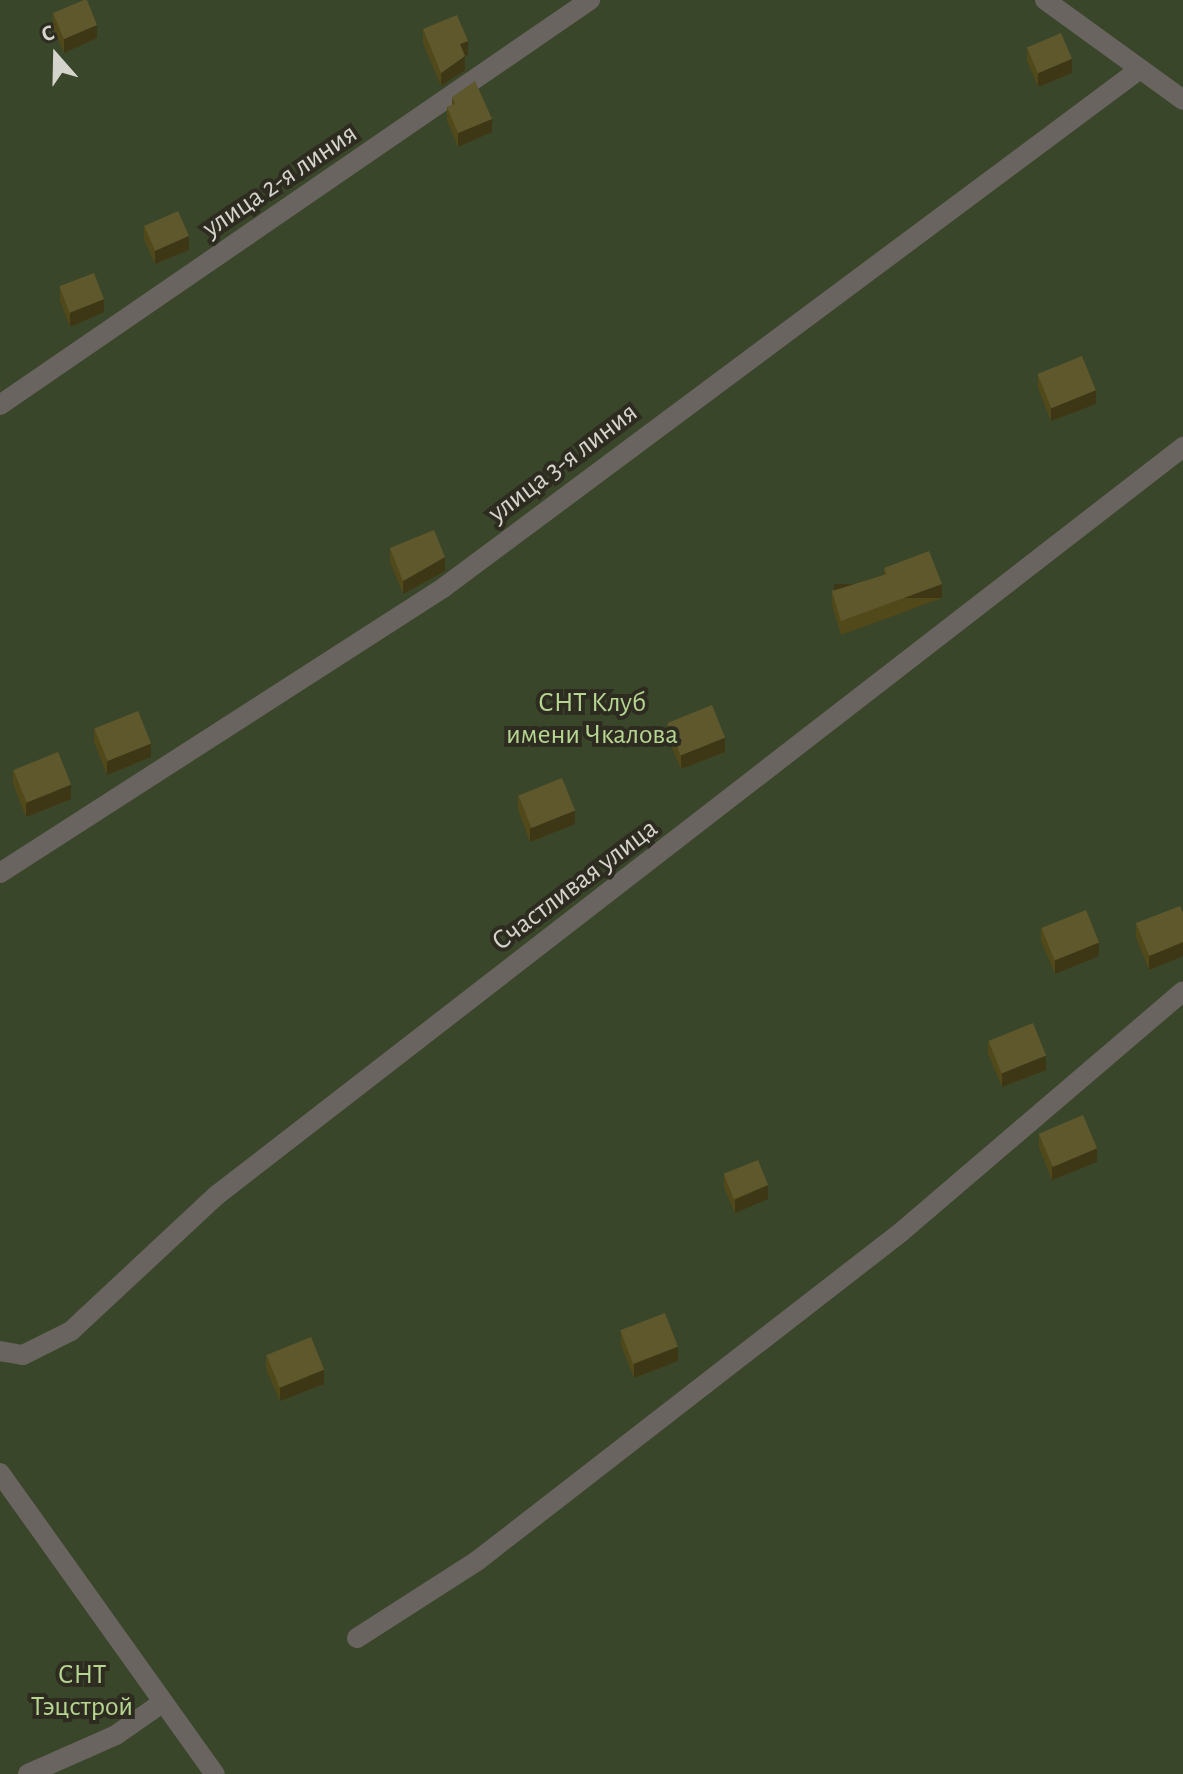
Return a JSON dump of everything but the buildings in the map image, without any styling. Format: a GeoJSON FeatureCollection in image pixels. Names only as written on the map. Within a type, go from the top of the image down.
{"type":"FeatureCollection","features":[{"type":"Feature","properties":{"kind":"street","name":"улица 2-я линия"},"geometry":{"type":"LineString","coordinates":[[0,405],[590,0]]}},
{"type":"Feature","properties":{"kind":"street"},"geometry":{"type":"LineString","coordinates":[[1045,0],[1183,100]]}},
{"type":"Feature","properties":{"kind":"street","name":"улица 3-я линия"},"geometry":{"type":"LineString","coordinates":[[0,873],[443,588],[1140,69]]}},
{"type":"Feature","properties":{"kind":"street","name":"Счастливая улица"},"geometry":{"type":"LineString","coordinates":[[0,1351],[23,1355],[71,1331],[217,1195],[1183,447]]}},
{"type":"Feature","properties":{"kind":"street"},"geometry":{"type":"LineString","coordinates":[[357,1638],[477,1561],[900,1233],[1183,991]]}},
{"type":"Feature","properties":{"kind":"street"},"geometry":{"type":"LineString","coordinates":[[0,1473],[159,1705],[215,1774]]}},
{"type":"Feature","properties":{"kind":"street"},"geometry":{"type":"LineString","coordinates":[[28,1774],[116,1735],[159,1705]]}},
{"type":"Feature","properties":{"kind":"green space","name":"СНТ Клуб имени Чкалова"},"geometry":{"type":"Polygon","coordinates":[[[0,0],[1183,0],[1183,1774],[0,1774],[0,0]]]}},
{"type":"Feature","properties":{"kind":"park label","name":"СНТ Тэцстрой"},"geometry":{"type":"Point","coordinates":[82,1691]}}]}
